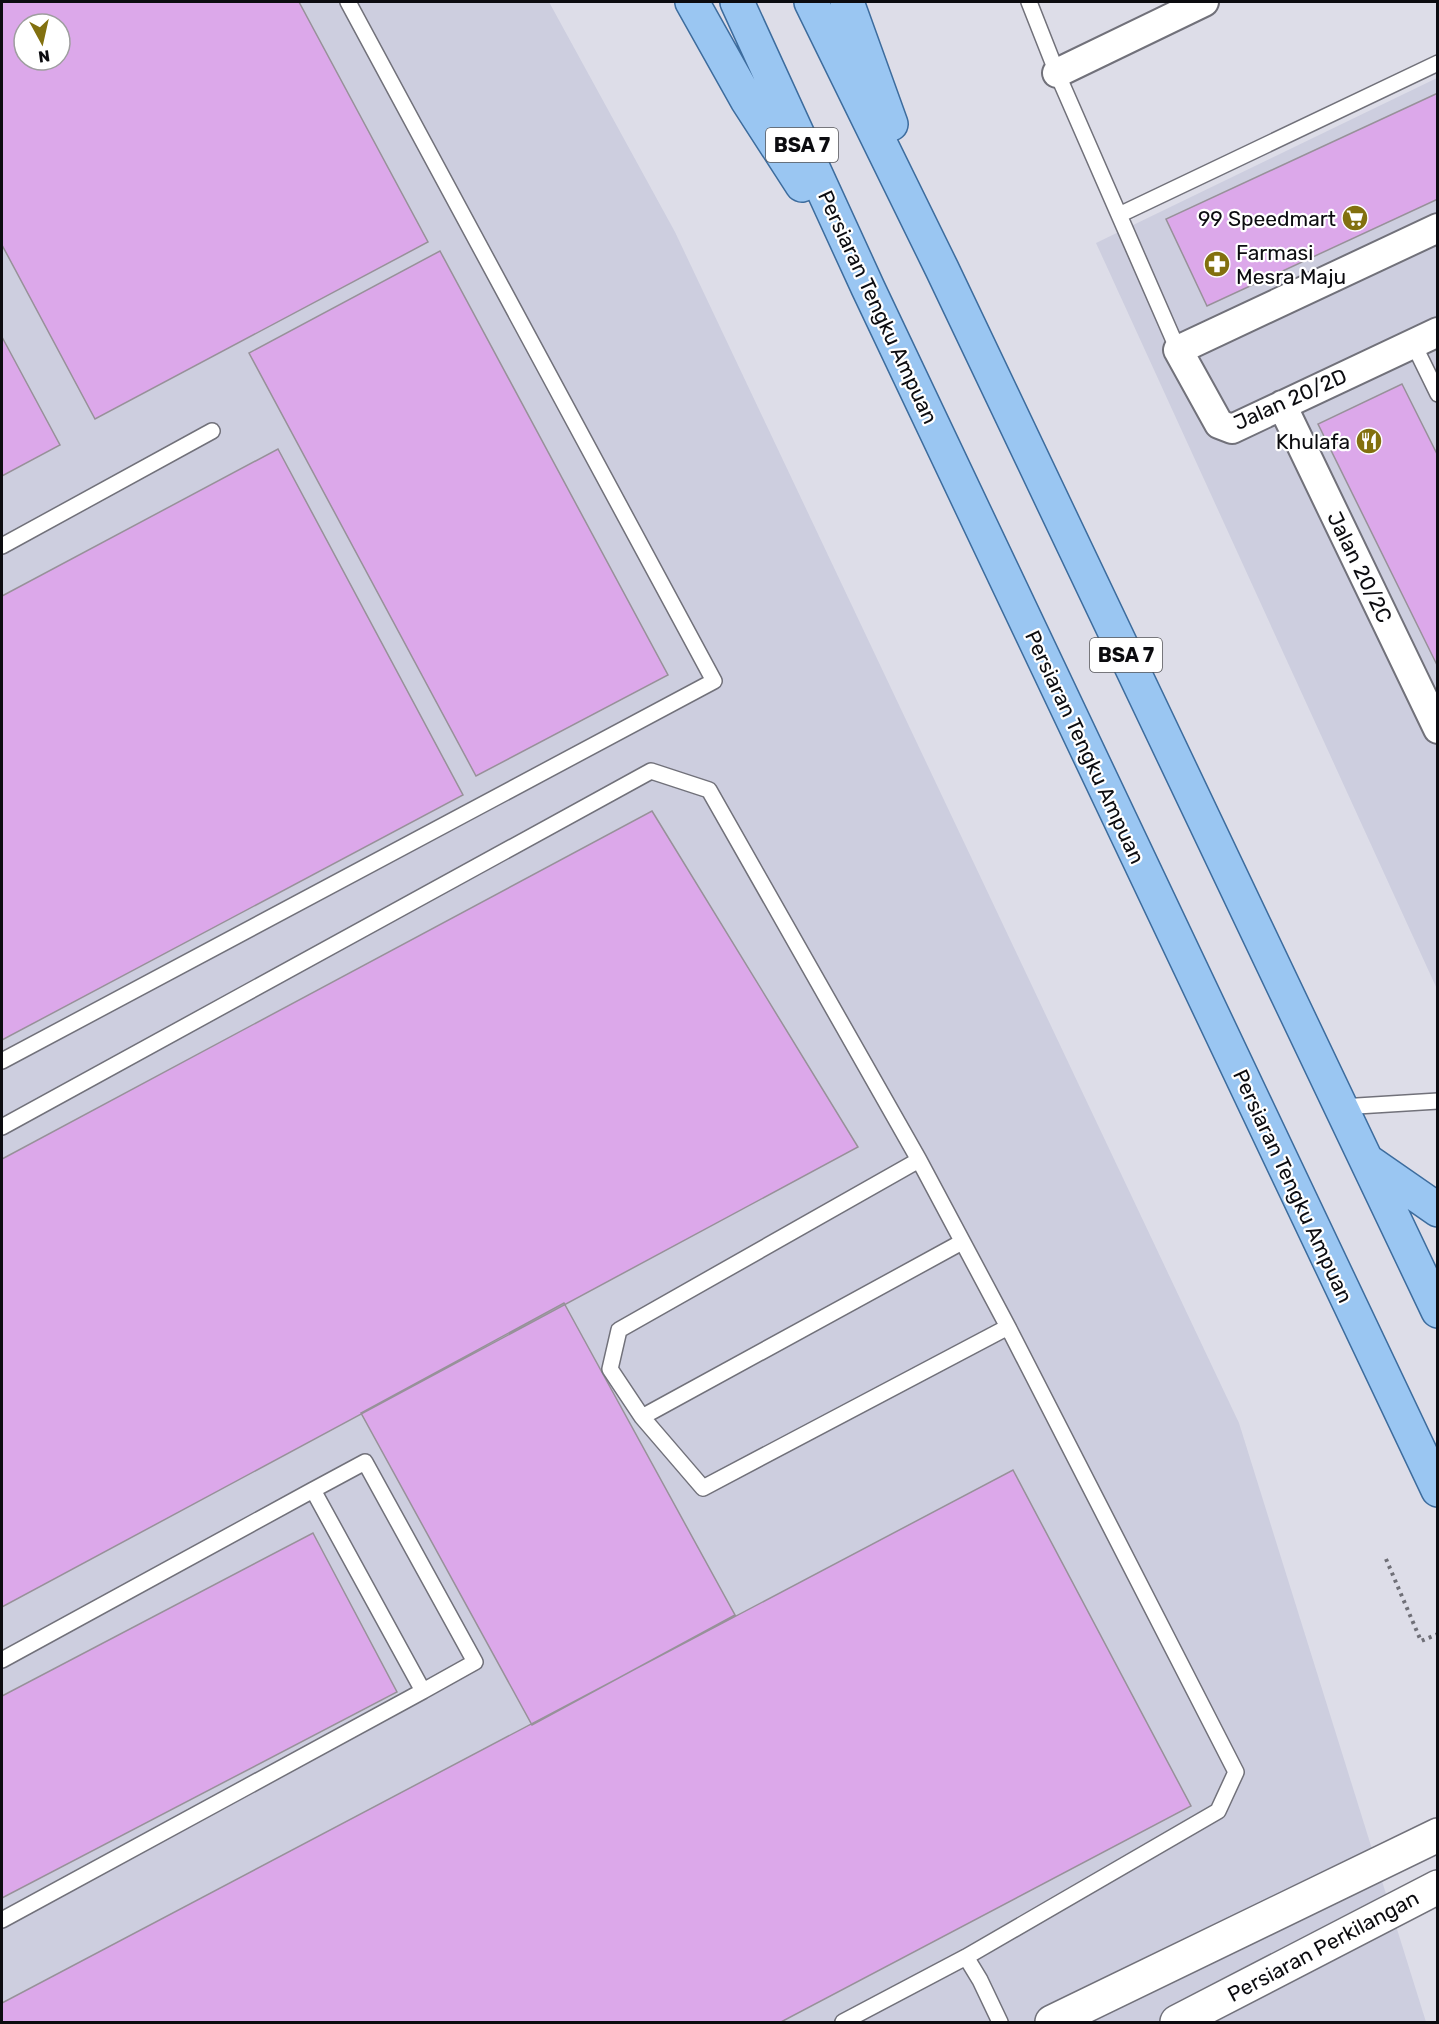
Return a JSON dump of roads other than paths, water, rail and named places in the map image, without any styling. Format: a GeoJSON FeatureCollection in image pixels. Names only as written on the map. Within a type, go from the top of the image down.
{"type":"FeatureCollection","features":[{"type":"Feature","properties":{"kind":"main road"},"geometry":{"type":"LineString","coordinates":[[692,2],[747,100],[868,288]]}},
{"type":"Feature","properties":{"kind":"main road","name":"Persiaran Tengku Ampuan"},"geometry":{"type":"LineString","coordinates":[[737,2],[868,288],[1437,1490]]}},
{"type":"Feature","properties":{"kind":"main road","name":"BSA 7"},"geometry":{"type":"LineString","coordinates":[[811,2],[942,269],[1437,1311]]}},
{"type":"Feature","properties":{"kind":"main road"},"geometry":{"type":"LineString","coordinates":[[847,2],[942,269]]}},
{"type":"Feature","properties":{"kind":"main road"},"geometry":{"type":"LineString","coordinates":[[1367,1161],[1437,1210]]}},
{"type":"Feature","properties":{"kind":"main road"},"geometry":{"type":"LineString","coordinates":[[1052,2022],[1437,1835]]}},
{"type":"Feature","properties":{"kind":"main road","name":"Persiaran Perkilangan"},"geometry":{"type":"LineString","coordinates":[[1177,2022],[1437,1887]]}},
{"type":"Feature","properties":{"kind":"street"},"geometry":{"type":"LineString","coordinates":[[1056,73],[1204,2]]}},
{"type":"Feature","properties":{"kind":"street"},"geometry":{"type":"LineString","coordinates":[[1178,350],[1437,228]]}},
{"type":"Feature","properties":{"kind":"street","name":"Jalan 20/2D"},"geometry":{"type":"LineString","coordinates":[[1178,350],[1219,424],[1232,429],[1425,337]]}},
{"type":"Feature","properties":{"kind":"street","name":"Jalan 20/2C"},"geometry":{"type":"LineString","coordinates":[[1282,405],[1437,729]]}},
{"type":"Feature","properties":{"kind":"lane"},"geometry":{"type":"LineString","coordinates":[[2,1061],[714,681],[348,2]]}},
{"type":"Feature","properties":{"kind":"lane"},"geometry":{"type":"LineString","coordinates":[[1029,2],[1056,73],[1178,350]]}},
{"type":"Feature","properties":{"kind":"lane"},"geometry":{"type":"LineString","coordinates":[[1119,215],[1437,63]]}},
{"type":"Feature","properties":{"kind":"lane"},"geometry":{"type":"LineString","coordinates":[[1425,337],[1437,394]]}},
{"type":"Feature","properties":{"kind":"lane"},"geometry":{"type":"LineString","coordinates":[[2,546],[212,431]]}},
{"type":"Feature","properties":{"kind":"lane"},"geometry":{"type":"LineString","coordinates":[[2,1127],[651,771],[709,789],[963,1242],[1236,1772],[1218,1811],[966,1957],[843,2022]]}},
{"type":"Feature","properties":{"kind":"lane"},"geometry":{"type":"LineString","coordinates":[[1341,1107],[1437,1101]]}},
{"type":"Feature","properties":{"kind":"lane"},"geometry":{"type":"LineString","coordinates":[[919,1160],[619,1330],[610,1369],[642,1418],[704,1488],[1008,1327]]}},
{"type":"Feature","properties":{"kind":"lane"},"geometry":{"type":"LineString","coordinates":[[642,1418],[963,1242]]}},
{"type":"Feature","properties":{"kind":"lane"},"geometry":{"type":"LineString","coordinates":[[2,1660],[365,1462],[475,1662],[2,1920]]}},
{"type":"Feature","properties":{"kind":"lane"},"geometry":{"type":"LineString","coordinates":[[313,1490],[423,1691]]}},
{"type":"Feature","properties":{"kind":"lane"},"geometry":{"type":"LineString","coordinates":[[966,1957],[1000,2022]]}},
{"type":"Feature","properties":{"kind":"place","name":"99 Speedmart"},"geometry":{"type":"Point","coordinates":[1355,218]}},
{"type":"Feature","properties":{"kind":"place","name":"Farmasi Mesra Maju"},"geometry":{"type":"Point","coordinates":[1217,264]}},
{"type":"Feature","properties":{"kind":"place","name":"Khulafa"},"geometry":{"type":"Point","coordinates":[1369,441]}}]}
